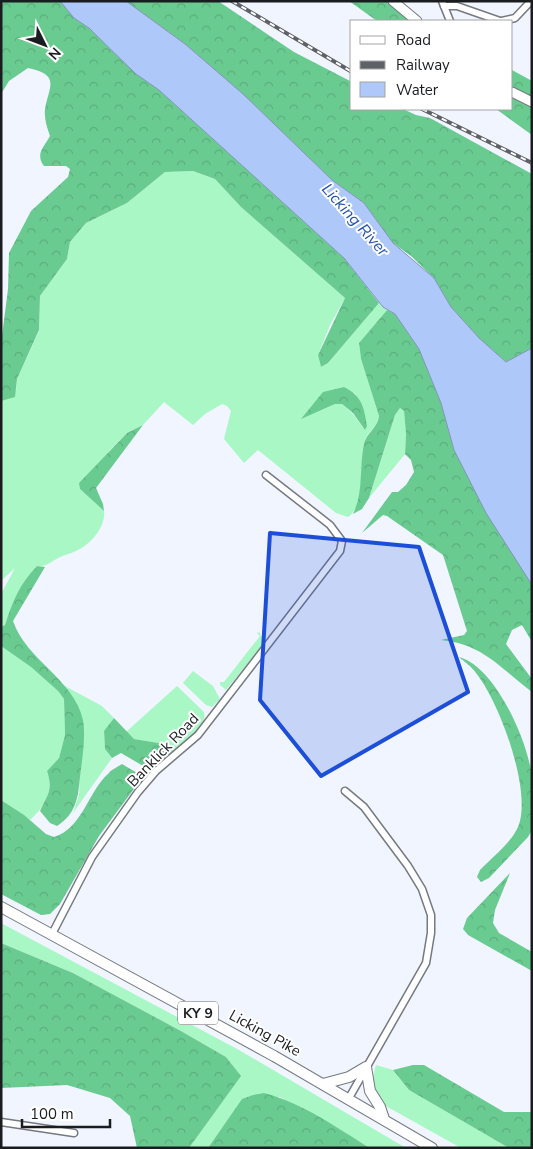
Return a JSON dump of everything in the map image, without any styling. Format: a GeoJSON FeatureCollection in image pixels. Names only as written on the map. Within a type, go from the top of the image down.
{"type":"FeatureCollection","features":[{"type":"Feature","properties":{"kind":"main road"},"geometry":{"type":"LineString","coordinates":[[393,1],[416,20]]}},
{"type":"Feature","properties":{"kind":"main road"},"geometry":{"type":"LineString","coordinates":[[513,92],[532,102]]}},
{"type":"Feature","properties":{"kind":"main road","name":"Licking Pike"},"geometry":{"type":"LineString","coordinates":[[1,907],[349,1098],[432,1148]]}},
{"type":"Feature","properties":{"kind":"main road"},"geometry":{"type":"LineString","coordinates":[[323,1084],[349,1077],[366,1067],[370,1091],[380,1107],[384,1119]]}},
{"type":"Feature","properties":{"kind":"street"},"geometry":{"type":"LineString","coordinates":[[506,20],[515,18],[531,1]]}},
{"type":"Feature","properties":{"kind":"street"},"geometry":{"type":"LineString","coordinates":[[443,4],[457,6],[498,20]]}},
{"type":"Feature","properties":{"kind":"street"},"geometry":{"type":"LineString","coordinates":[[443,4],[450,20]]}},
{"type":"Feature","properties":{"kind":"street","name":"Banklick Road"},"geometry":{"type":"LineString","coordinates":[[52,934],[92,857],[138,792],[156,771],[198,735],[326,570],[342,546],[340,537],[330,525],[266,475]]}},
{"type":"Feature","properties":{"kind":"street"},"geometry":{"type":"LineString","coordinates":[[345,791],[364,807],[408,866],[422,888],[431,915],[431,933],[426,963],[349,1098]]}},
{"type":"Feature","properties":{"kind":"street"},"geometry":{"type":"LineString","coordinates":[[1,1122],[74,1133]]}},
{"type":"Feature","properties":{"kind":"highlighted area"},"geometry":{"type":"Polygon","coordinates":[[[270,533],[419,547],[468,692],[321,776],[260,700],[270,533]]]}},
{"type":"Feature","properties":{"kind":"green space"},"geometry":{"type":"Polygon","coordinates":[[[1,1],[60,1],[74,18],[89,28],[136,74],[159,90],[344,258],[379,303],[328,363],[321,367],[318,355],[345,298],[241,207],[215,179],[193,171],[165,172],[127,203],[86,223],[70,242],[67,259],[40,296],[39,330],[17,379],[15,397],[1,401],[1,344],[8,289],[9,253],[31,211],[68,177],[70,169],[66,166],[44,166],[40,158],[41,151],[50,136],[45,113],[50,88],[49,78],[45,74],[28,68],[9,81],[1,94],[1,1]]]}},
{"type":"Feature","properties":{"kind":"green space"},"geometry":{"type":"Polygon","coordinates":[[[126,1],[218,1],[294,52],[350,81],[350,110],[405,110],[430,118],[532,174],[532,348],[506,362],[479,338],[451,307],[434,278],[411,256],[393,243],[364,203],[332,180],[243,94],[185,44],[126,1]]]}},
{"type":"Feature","properties":{"kind":"green space"},"geometry":{"type":"Polygon","coordinates":[[[349,1],[393,1],[416,20],[376,20],[349,1]]]}},
{"type":"Feature","properties":{"kind":"green space"},"geometry":{"type":"Polygon","coordinates":[[[513,71],[532,81],[532,135],[497,110],[513,110],[513,71]]]}},
{"type":"Feature","properties":{"kind":"green space"},"geometry":{"type":"Polygon","coordinates":[[[193,171],[215,179],[241,207],[345,298],[330,325],[318,355],[321,367],[328,363],[379,303],[387,310],[359,343],[361,359],[379,416],[377,423],[364,442],[358,503],[348,517],[336,513],[258,450],[244,463],[224,439],[231,411],[227,406],[222,404],[205,414],[193,425],[164,402],[143,425],[127,433],[110,450],[80,489],[104,511],[100,529],[96,535],[87,544],[74,552],[45,565],[37,566],[21,586],[5,625],[1,627],[1,594],[15,568],[1,581],[1,401],[16,390],[17,379],[39,331],[40,296],[67,259],[70,242],[86,223],[127,203],[165,172],[193,171]],[[355,393],[316,413],[335,404],[342,404],[353,414],[364,429],[355,393]]]}},
{"type":"Feature","properties":{"kind":"green space"},"geometry":{"type":"Polygon","coordinates":[[[387,310],[395,314],[419,349],[441,403],[454,450],[532,585],[532,642],[522,625],[512,630],[506,644],[532,679],[532,692],[480,652],[456,642],[441,640],[464,635],[467,631],[443,555],[387,516],[383,515],[362,533],[392,492],[398,492],[406,485],[414,472],[411,460],[405,454],[404,411],[400,408],[395,415],[369,498],[362,509],[353,514],[359,497],[364,443],[377,423],[379,416],[361,359],[359,343],[387,310]]]}},
{"type":"Feature","properties":{"kind":"green space"},"geometry":{"type":"Polygon","coordinates":[[[344,387],[355,394],[361,403],[367,426],[365,430],[353,413],[342,404],[335,404],[301,419],[323,392],[344,387]]]}},
{"type":"Feature","properties":{"kind":"green space"},"geometry":{"type":"Polygon","coordinates":[[[400,408],[404,411],[405,454],[369,498],[395,415],[400,408]]]}},
{"type":"Feature","properties":{"kind":"green space"},"geometry":{"type":"Polygon","coordinates":[[[143,425],[96,488],[104,511],[80,489],[79,483],[127,433],[143,425]]]}},
{"type":"Feature","properties":{"kind":"green space"},"geometry":{"type":"Polygon","coordinates":[[[37,566],[45,567],[13,621],[19,635],[28,647],[70,693],[78,706],[84,727],[77,799],[72,811],[57,826],[50,823],[40,811],[50,788],[47,771],[59,758],[65,735],[64,699],[58,691],[31,667],[1,646],[1,627],[5,625],[21,586],[37,566]]]}},
{"type":"Feature","properties":{"kind":"green space"},"geometry":{"type":"Polygon","coordinates":[[[259,632],[265,642],[226,690],[220,685],[220,682],[224,682],[260,636],[257,633],[259,632]]]}},
{"type":"Feature","properties":{"kind":"green space"},"geometry":{"type":"Polygon","coordinates":[[[1,646],[31,667],[58,691],[64,699],[65,735],[59,758],[47,771],[49,792],[47,798],[30,820],[1,800],[1,646]]]}},
{"type":"Feature","properties":{"kind":"green space"},"geometry":{"type":"Polygon","coordinates":[[[459,657],[473,664],[485,675],[508,708],[524,745],[532,777],[532,830],[528,837],[489,878],[481,882],[477,877],[480,870],[506,844],[518,827],[521,811],[521,792],[511,747],[494,704],[485,686],[474,671],[459,657]]]}},
{"type":"Feature","properties":{"kind":"green space"},"geometry":{"type":"Polygon","coordinates":[[[193,671],[213,686],[220,699],[212,707],[206,705],[183,683],[193,671]]]}},
{"type":"Feature","properties":{"kind":"green space"},"geometry":{"type":"Polygon","coordinates":[[[63,685],[102,706],[114,718],[104,732],[105,749],[112,758],[73,813],[79,795],[83,720],[63,685]]]}},
{"type":"Feature","properties":{"kind":"green space"},"geometry":{"type":"Polygon","coordinates":[[[177,686],[204,712],[202,724],[194,734],[172,752],[165,744],[134,739],[126,732],[177,686]]]}},
{"type":"Feature","properties":{"kind":"green space"},"geometry":{"type":"Polygon","coordinates":[[[114,718],[134,739],[165,744],[172,752],[150,770],[121,753],[112,758],[105,749],[104,731],[114,718]]]}},
{"type":"Feature","properties":{"kind":"green space"},"geometry":{"type":"Polygon","coordinates":[[[122,764],[142,778],[99,836],[60,904],[50,914],[41,915],[1,894],[1,800],[24,815],[46,834],[54,837],[72,826],[102,781],[112,770],[122,764]]]}},
{"type":"Feature","properties":{"kind":"green space"},"geometry":{"type":"Polygon","coordinates":[[[510,873],[495,910],[493,923],[499,933],[532,952],[532,971],[468,935],[463,929],[467,918],[510,873]]]}},
{"type":"Feature","properties":{"kind":"green space"},"geometry":{"type":"Polygon","coordinates":[[[1,923],[239,1050],[406,1148],[370,1148],[280,1097],[242,1100],[208,1148],[189,1148],[240,1076],[226,1057],[73,973],[1,943],[1,923]]]}},
{"type":"Feature","properties":{"kind":"green space"},"geometry":{"type":"Polygon","coordinates":[[[1,943],[73,973],[226,1057],[241,1076],[189,1148],[137,1148],[130,1116],[110,1098],[67,1085],[1,1088],[1,943]]]}},
{"type":"Feature","properties":{"kind":"green space"},"geometry":{"type":"Polygon","coordinates":[[[376,1065],[393,1070],[409,1090],[509,1148],[461,1148],[384,1105],[374,1094],[372,1081],[376,1065]]]}},
{"type":"Feature","properties":{"kind":"green space"},"geometry":{"type":"Polygon","coordinates":[[[413,1065],[424,1065],[504,1112],[532,1112],[532,1148],[509,1148],[409,1090],[393,1070],[413,1065]]]}},
{"type":"Feature","properties":{"kind":"green space"},"geometry":{"type":"Polygon","coordinates":[[[264,1093],[278,1097],[306,1110],[370,1148],[208,1148],[242,1099],[264,1093]]]}},
{"type":"Feature","properties":{"kind":"water","name":"Licking River"},"geometry":{"type":"Polygon","coordinates":[[[60,1],[126,1],[185,44],[243,94],[332,180],[364,203],[393,243],[434,278],[451,307],[479,338],[506,362],[532,348],[532,585],[486,513],[454,450],[441,403],[419,349],[395,314],[383,307],[344,258],[159,90],[136,74],[89,28],[74,18],[60,1]]]}},
{"type":"Feature","properties":{"kind":"railway"},"geometry":{"type":"LineString","coordinates":[[232,1],[350,71]]}},
{"type":"Feature","properties":{"kind":"railway"},"geometry":{"type":"LineString","coordinates":[[424,110],[532,163]]}}]}
